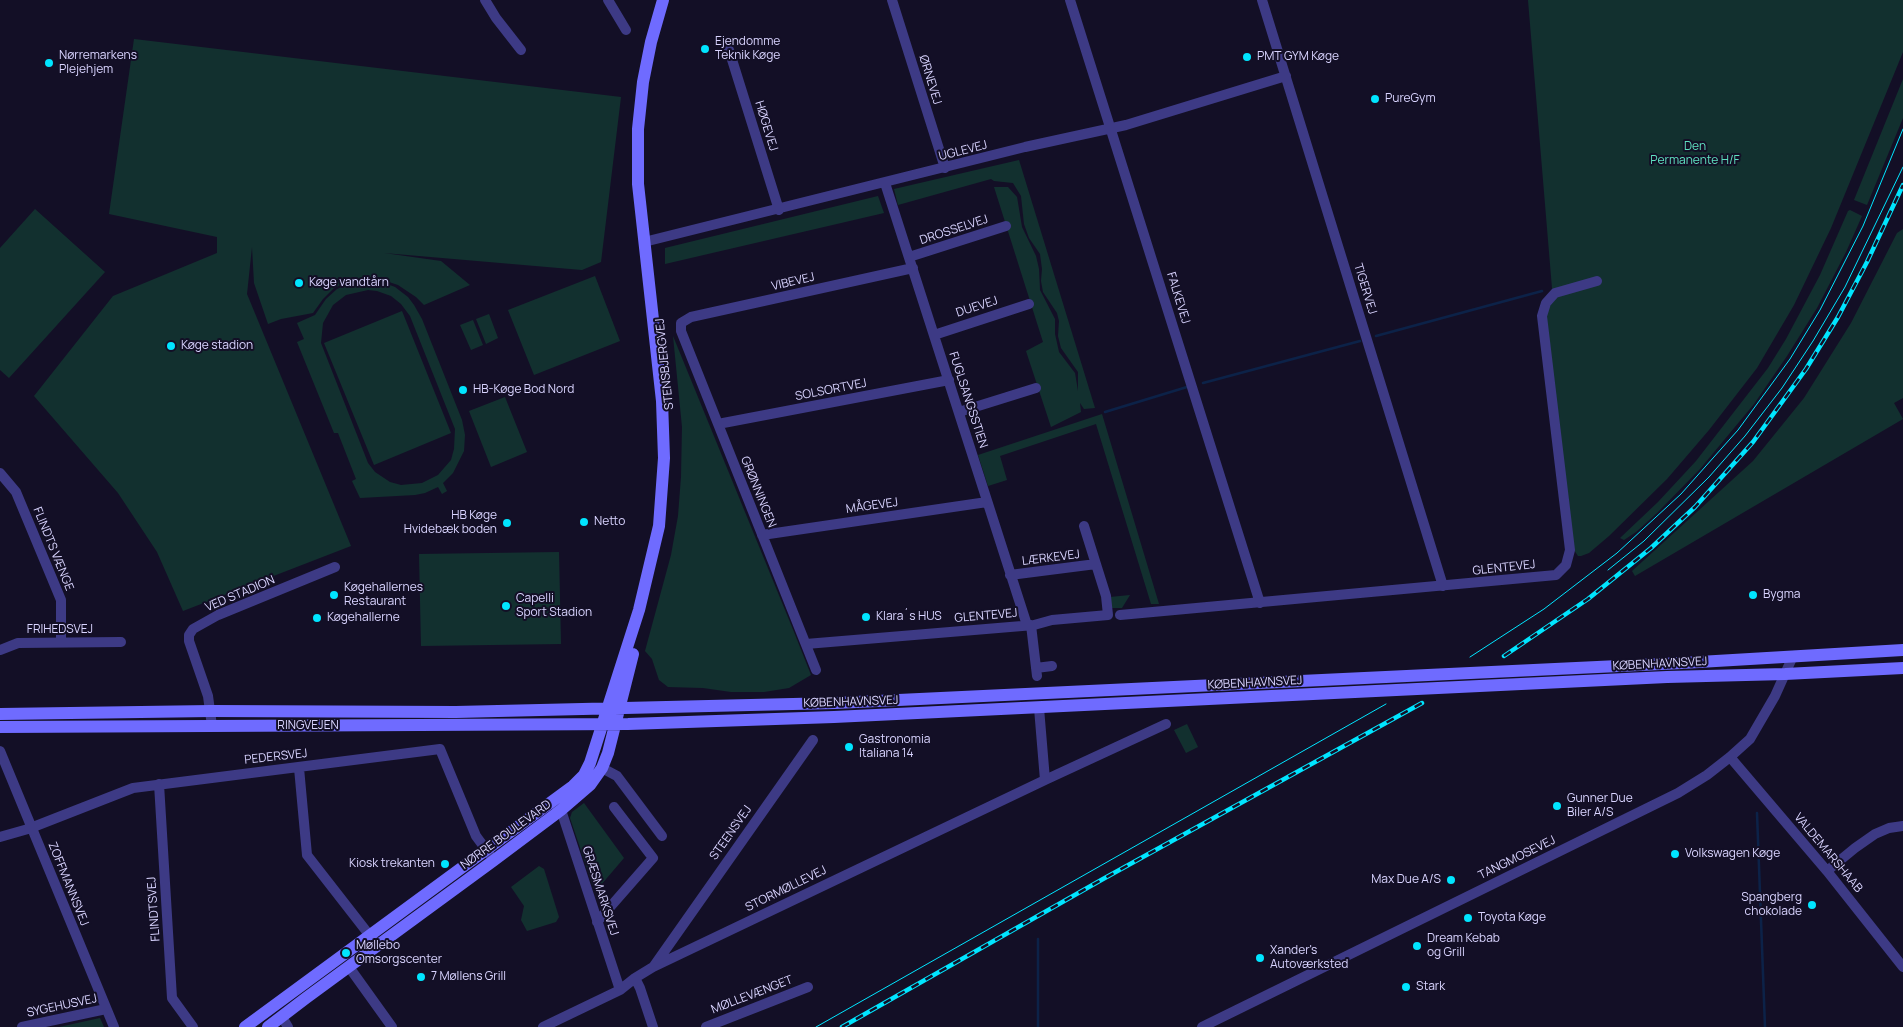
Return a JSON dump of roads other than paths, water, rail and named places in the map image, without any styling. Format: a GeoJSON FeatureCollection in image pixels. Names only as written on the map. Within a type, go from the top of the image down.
{"type":"FeatureCollection","features":[{"type":"Feature","properties":{"kind":"main road","name":"STENSBJERGVEJ"},"geometry":{"type":"LineString","coordinates":[[648,242],[638,184],[638,130],[651,42],[663,0]]}},
{"type":"Feature","properties":{"kind":"main road","name":"STENSBJERGVEJ"},"geometry":{"type":"LineString","coordinates":[[615,724],[613,708],[640,610],[660,526],[664,458],[662,401],[648,242],[646,131],[652,78],[659,44],[672,0]]}},
{"type":"Feature","properties":{"kind":"main road","name":"KØBENHAVNSVEJ"},"geometry":{"type":"LineString","coordinates":[[613,708],[850,702],[1662,664],[1903,650]]}},
{"type":"Feature","properties":{"kind":"main road","name":"KØBENHAVNSVEJ"},"geometry":{"type":"LineString","coordinates":[[615,724],[1039,708],[1667,677],[1903,668]]}},
{"type":"Feature","properties":{"kind":"main road","name":"RINGVEJEN"},"geometry":{"type":"LineString","coordinates":[[0,714],[456,712],[613,708]]}},
{"type":"Feature","properties":{"kind":"main road","name":"NØRRE BOULEVARD"},"geometry":{"type":"LineString","coordinates":[[557,806],[584,775],[590,763],[602,724],[613,708]]}},
{"type":"Feature","properties":{"kind":"main road","name":"RINGVEJEN"},"geometry":{"type":"LineString","coordinates":[[0,727],[615,724]]}},
{"type":"Feature","properties":{"kind":"main road","name":"NØRRE BOULEVARD"},"geometry":{"type":"LineString","coordinates":[[245,1027],[374,941],[557,806],[590,786],[602,768],[615,724]]}},
{"type":"Feature","properties":{"kind":"main road","name":"NØRRE BOULEVARD"},"geometry":{"type":"LineString","coordinates":[[268,1027],[285,1022],[349,967],[374,941]]}},
{"type":"Feature","properties":{"kind":"street"},"geometry":{"type":"LineString","coordinates":[[485,0],[496,18],[521,50]]}},
{"type":"Feature","properties":{"kind":"street"},"geometry":{"type":"LineString","coordinates":[[608,0],[626,30]]}},
{"type":"Feature","properties":{"kind":"street","name":"ØRNEVEJ"},"geometry":{"type":"LineString","coordinates":[[892,0],[945,168]]}},
{"type":"Feature","properties":{"kind":"street","name":"FALKEVEJ"},"geometry":{"type":"LineString","coordinates":[[1070,0],[1112,128],[1260,603]]}},
{"type":"Feature","properties":{"kind":"street","name":"TIGERVEJ"},"geometry":{"type":"LineString","coordinates":[[1262,0],[1443,586]]}},
{"type":"Feature","properties":{"kind":"street","name":"HØGEVEJ"},"geometry":{"type":"LineString","coordinates":[[729,50],[779,210]]}},
{"type":"Feature","properties":{"kind":"street","name":"UGLEVEJ"},"geometry":{"type":"LineString","coordinates":[[648,242],[1025,147],[1126,125],[1286,76]]}},
{"type":"Feature","properties":{"kind":"street","name":"FUGLSANGSSTIEN"},"geometry":{"type":"LineString","coordinates":[[885,183],[1010,576],[1029,625],[1037,672],[1052,666]]}},
{"type":"Feature","properties":{"kind":"street","name":"DROSSELVEJ"},"geometry":{"type":"LineString","coordinates":[[909,257],[1006,226]]}},
{"type":"Feature","properties":{"kind":"street","name":"VIBEVEJ"},"geometry":{"type":"LineString","coordinates":[[681,323],[691,317],[913,268]]}},
{"type":"Feature","properties":{"kind":"street","name":"GLENTEVEJ"},"geometry":{"type":"LineString","coordinates":[[1120,615],[1556,575],[1566,565],[1570,550],[1542,316],[1546,303],[1555,293],[1597,282]]}},
{"type":"Feature","properties":{"kind":"street","name":"DUEVEJ"},"geometry":{"type":"LineString","coordinates":[[934,335],[1029,304]]}},
{"type":"Feature","properties":{"kind":"street","name":"GRØNNINGEN"},"geometry":{"type":"LineString","coordinates":[[681,323],[681,332],[816,670]]}},
{"type":"Feature","properties":{"kind":"street","name":"SOLSORTVEJ"},"geometry":{"type":"LineString","coordinates":[[718,424],[949,380]]}},
{"type":"Feature","properties":{"kind":"street"},"geometry":{"type":"LineString","coordinates":[[959,412],[1036,388]]}},
{"type":"Feature","properties":{"kind":"street","name":"FLINDTS VÆNGE"},"geometry":{"type":"LineString","coordinates":[[0,472],[16,492],[61,600],[61,642]]}},
{"type":"Feature","properties":{"kind":"street","name":"MÅGEVEJ"},"geometry":{"type":"LineString","coordinates":[[762,535],[987,502]]}},
{"type":"Feature","properties":{"kind":"street","name":"LÆRKEVEJ"},"geometry":{"type":"LineString","coordinates":[[1084,526],[1106,596],[1108,615]]}},
{"type":"Feature","properties":{"kind":"street","name":"LÆRKEVEJ"},"geometry":{"type":"LineString","coordinates":[[1010,576],[1096,564]]}},
{"type":"Feature","properties":{"kind":"street","name":"VED STADION"},"geometry":{"type":"LineString","coordinates":[[212,726],[205,685],[189,641],[189,635],[193,629],[218,616],[335,568]]}},
{"type":"Feature","properties":{"kind":"street","name":"GLENTEVEJ"},"geometry":{"type":"LineString","coordinates":[[806,644],[1029,625],[1052,620],[1108,615]]}},
{"type":"Feature","properties":{"kind":"street","name":"FRIHEDSVEJ"},"geometry":{"type":"LineString","coordinates":[[0,650],[18,643],[121,642]]}},
{"type":"Feature","properties":{"kind":"street","name":"TANGMOSEVEJ"},"geometry":{"type":"LineString","coordinates":[[1202,1027],[1681,792],[1730,757],[1750,738],[1774,696],[1793,656]]}},
{"type":"Feature","properties":{"kind":"street"},"geometry":{"type":"LineString","coordinates":[[1039,708],[1045,780]]}},
{"type":"Feature","properties":{"kind":"street","name":"STORMØLLEVEJ"},"geometry":{"type":"LineString","coordinates":[[542,1027],[620,990],[653,967],[1166,724]]}},
{"type":"Feature","properties":{"kind":"street","name":"STEENSVEJ"},"geometry":{"type":"LineString","coordinates":[[653,967],[813,740]]}},
{"type":"Feature","properties":{"kind":"street","name":"PEDERSVEJ"},"geometry":{"type":"LineString","coordinates":[[0,837],[31,828],[132,788],[440,749],[476,836],[490,856]]}},
{"type":"Feature","properties":{"kind":"street","name":"ZOFFMANNSVEJ"},"geometry":{"type":"LineString","coordinates":[[0,751],[114,1027]]}},
{"type":"Feature","properties":{"kind":"street","name":"VALDEMARSHAAB"},"geometry":{"type":"LineString","coordinates":[[1730,757],[1828,871],[1903,967]]}},
{"type":"Feature","properties":{"kind":"street"},"geometry":{"type":"LineString","coordinates":[[299,768],[307,855],[374,941]]}},
{"type":"Feature","properties":{"kind":"street"},"geometry":{"type":"LineString","coordinates":[[602,768],[617,776],[662,836]]}},
{"type":"Feature","properties":{"kind":"street","name":"FLINDTSVEJ"},"geometry":{"type":"LineString","coordinates":[[159,784],[172,998],[193,1027]]}},
{"type":"Feature","properties":{"kind":"street","name":"GRÆSMARKSVEJ"},"geometry":{"type":"LineString","coordinates":[[557,806],[620,990]]}},
{"type":"Feature","properties":{"kind":"street"},"geometry":{"type":"LineString","coordinates":[[597,922],[653,858],[614,807]]}},
{"type":"Feature","properties":{"kind":"street"},"geometry":{"type":"LineString","coordinates":[[1828,871],[1875,834],[1889,828],[1903,826]]}},
{"type":"Feature","properties":{"kind":"street"},"geometry":{"type":"LineString","coordinates":[[671,941],[682,953]]}},
{"type":"Feature","properties":{"kind":"street"},"geometry":{"type":"LineString","coordinates":[[349,967],[392,1027]]}},
{"type":"Feature","properties":{"kind":"street"},"geometry":{"type":"LineString","coordinates":[[635,978],[653,1027]]}},
{"type":"Feature","properties":{"kind":"street","name":"MØLLEVÆNGET"},"geometry":{"type":"LineString","coordinates":[[706,1027],[808,987]]}},
{"type":"Feature","properties":{"kind":"street","name":"SYGEHUSVEJ"},"geometry":{"type":"LineString","coordinates":[[22,1027],[106,1009]]}},
{"type":"Feature","properties":{"kind":"waterway"},"geometry":{"type":"LineString","coordinates":[[1376,336],[1542,291]]}},
{"type":"Feature","properties":{"kind":"waterway"},"geometry":{"type":"LineString","coordinates":[[1203,383],[1360,341]]}},
{"type":"Feature","properties":{"kind":"waterway"},"geometry":{"type":"LineString","coordinates":[[1105,412],[1187,387]]}},
{"type":"Feature","properties":{"kind":"waterway"},"geometry":{"type":"LineString","coordinates":[[1757,813],[1765,1027]]}},
{"type":"Feature","properties":{"kind":"waterway"},"geometry":{"type":"LineString","coordinates":[[1038,939],[1038,1027]]}},
{"type":"Feature","properties":{"kind":"tram line"},"geometry":{"type":"LineString","coordinates":[[1470,657],[1544,609],[1617,553],[1681,494],[1738,430],[1790,359],[1820,310],[1863,226],[1903,129]]}},
{"type":"Feature","properties":{"kind":"tram line"},"geometry":{"type":"LineString","coordinates":[[1608,570],[1644,541],[1709,477],[1745,436],[1782,388],[1845,287],[1903,167]]}},
{"type":"Feature","properties":{"kind":"tram line"},"geometry":{"type":"LineString","coordinates":[[816,1027],[1386,704]]}},
{"type":"Feature","properties":{"kind":"railway"},"geometry":{"type":"LineString","coordinates":[[1504,656],[1588,599],[1651,548],[1695,507],[1753,442],[1806,369],[1838,317],[1867,262],[1903,185]]}},
{"type":"Feature","properties":{"kind":"railway"},"geometry":{"type":"LineString","coordinates":[[842,1027],[1103,879],[1422,703]]}},
{"type":"Feature","properties":{"kind":"place","name":"Ejendomme Teknik Køge"},"geometry":{"type":"Point","coordinates":[705,49]}},
{"type":"Feature","properties":{"kind":"place","name":"PMT GYM Køge"},"geometry":{"type":"Point","coordinates":[1247,57]}},
{"type":"Feature","properties":{"kind":"place","name":"Nørremarkens Plejehjem"},"geometry":{"type":"Point","coordinates":[49,63]}},
{"type":"Feature","properties":{"kind":"place","name":"PureGym"},"geometry":{"type":"Point","coordinates":[1375,99]}},
{"type":"Feature","properties":{"kind":"place","name":"Køge vandtårn"},"geometry":{"type":"Point","coordinates":[299,283]}},
{"type":"Feature","properties":{"kind":"place","name":"Køge stadion"},"geometry":{"type":"Point","coordinates":[171,346]}},
{"type":"Feature","properties":{"kind":"place","name":"HB-Køge Bod Nord"},"geometry":{"type":"Point","coordinates":[463,390]}},
{"type":"Feature","properties":{"kind":"place","name":"Netto"},"geometry":{"type":"Point","coordinates":[584,522]}},
{"type":"Feature","properties":{"kind":"place","name":"HB Køge Hvidebæk boden"},"geometry":{"type":"Point","coordinates":[507,523]}},
{"type":"Feature","properties":{"kind":"place","name":"Køgehallernes Restaurant"},"geometry":{"type":"Point","coordinates":[334,595]}},
{"type":"Feature","properties":{"kind":"place","name":"Bygma"},"geometry":{"type":"Point","coordinates":[1753,595]}},
{"type":"Feature","properties":{"kind":"place","name":"Capelli Sport Stadion"},"geometry":{"type":"Point","coordinates":[506,606]}},
{"type":"Feature","properties":{"kind":"place","name":"Klara´s HUS"},"geometry":{"type":"Point","coordinates":[866,617]}},
{"type":"Feature","properties":{"kind":"place","name":"Køgehallerne"},"geometry":{"type":"Point","coordinates":[317,618]}},
{"type":"Feature","properties":{"kind":"place","name":"Gastronomia Italiana 14"},"geometry":{"type":"Point","coordinates":[849,747]}},
{"type":"Feature","properties":{"kind":"place","name":"Gunner Due Biler A/S"},"geometry":{"type":"Point","coordinates":[1557,806]}},
{"type":"Feature","properties":{"kind":"place","name":"Volkswagen Køge"},"geometry":{"type":"Point","coordinates":[1675,854]}},
{"type":"Feature","properties":{"kind":"place","name":"Kiosk trekanten"},"geometry":{"type":"Point","coordinates":[445,864]}},
{"type":"Feature","properties":{"kind":"place","name":"Max Due A/S"},"geometry":{"type":"Point","coordinates":[1451,880]}},
{"type":"Feature","properties":{"kind":"place","name":"Spangberg chokolade"},"geometry":{"type":"Point","coordinates":[1812,905]}},
{"type":"Feature","properties":{"kind":"place","name":"Toyota Køge"},"geometry":{"type":"Point","coordinates":[1468,918]}},
{"type":"Feature","properties":{"kind":"place","name":"Dream Kebab og Grill"},"geometry":{"type":"Point","coordinates":[1417,946]}},
{"type":"Feature","properties":{"kind":"place","name":"Møllebo Omsorgscenter"},"geometry":{"type":"Point","coordinates":[346,953]}},
{"type":"Feature","properties":{"kind":"place","name":"Xander's Autoværksted"},"geometry":{"type":"Point","coordinates":[1260,958]}},
{"type":"Feature","properties":{"kind":"place","name":"7 Møllens Grill"},"geometry":{"type":"Point","coordinates":[421,977]}},
{"type":"Feature","properties":{"kind":"place","name":"Stark"},"geometry":{"type":"Point","coordinates":[1406,987]}},
{"type":"Feature","properties":{"kind":"park label","name":"Den Permanente H/F"},"geometry":{"type":"Point","coordinates":[1695,154]}}]}
